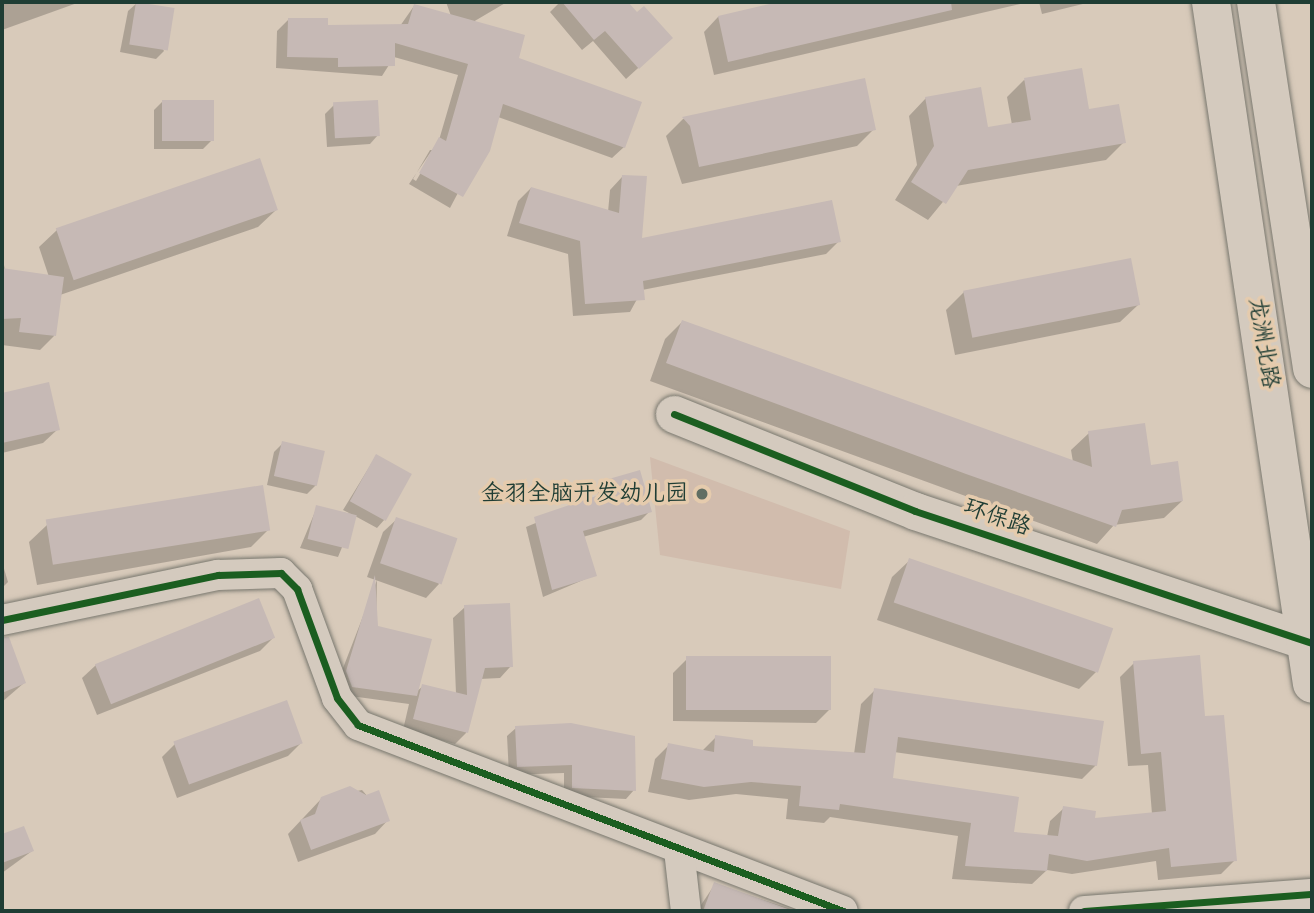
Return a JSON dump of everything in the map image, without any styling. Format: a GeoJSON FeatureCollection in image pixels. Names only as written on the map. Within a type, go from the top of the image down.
{"type":"FeatureCollection","features":[{"type":"Feature","properties":{"kind":"main road","name":"龙洲北路"},"geometry":{"type":"LineString","coordinates":[[1211,2],[1311,643],[1312,684]]}},
{"type":"Feature","properties":{"kind":"main road","name":"龙洲北路"},"geometry":{"type":"LineString","coordinates":[[1256,2],[1312,369]]}},
{"type":"Feature","properties":{"kind":"street","name":"环保路"},"geometry":{"type":"LineString","coordinates":[[674,414],[915,511],[1311,643]]}},
{"type":"Feature","properties":{"kind":"street"},"geometry":{"type":"LineString","coordinates":[[2,620],[218,575],[281,573],[297,589],[337,698],[358,725],[843,911]]}},
{"type":"Feature","properties":{"kind":"street"},"geometry":{"type":"LineString","coordinates":[[679,850],[686,911]]}},
{"type":"Feature","properties":{"kind":"street"},"geometry":{"type":"LineString","coordinates":[[1084,911],[1312,894]]}},
{"type":"Feature","properties":{"kind":"shaded area","name":"金羽全脑开发幼儿园"},"geometry":{"type":"Polygon","coordinates":[[[650,457],[850,531],[841,589],[660,555],[650,457]]]}},
{"type":"Feature","properties":{"kind":"building"},"geometry":{"type":"Polygon","coordinates":[[[136,2],[175,8],[168,51],[129,44],[136,2]]]}},
{"type":"Feature","properties":{"kind":"building"},"geometry":{"type":"Polygon","coordinates":[[[562,2],[628,2],[637,12],[644,6],[673,38],[639,69],[605,31],[594,40],[562,2]]]}},
{"type":"Feature","properties":{"kind":"building"},"geometry":{"type":"Polygon","coordinates":[[[778,2],[951,2],[952,10],[728,62],[718,16],[778,2]]]}},
{"type":"Feature","properties":{"kind":"building"},"geometry":{"type":"Polygon","coordinates":[[[414,4],[525,35],[519,58],[642,102],[625,148],[503,104],[490,151],[463,197],[419,173],[439,137],[446,141],[468,64],[395,43],[395,66],[338,67],[338,58],[287,57],[288,18],[328,18],[328,25],[408,24],[414,4]]]}},
{"type":"Feature","properties":{"kind":"building"},"geometry":{"type":"Polygon","coordinates":[[[1082,68],[1089,109],[1119,104],[1126,143],[968,170],[946,204],[911,182],[934,146],[925,97],[981,87],[988,127],[1031,120],[1024,78],[1082,68]]]}},
{"type":"Feature","properties":{"kind":"building"},"geometry":{"type":"Polygon","coordinates":[[[865,78],[876,130],[699,167],[690,126],[682,117],[865,78]]]}},
{"type":"Feature","properties":{"kind":"building"},"geometry":{"type":"Polygon","coordinates":[[[162,100],[214,100],[214,141],[162,141],[162,100]]]}},
{"type":"Feature","properties":{"kind":"building"},"geometry":{"type":"Polygon","coordinates":[[[378,100],[380,136],[335,138],[333,102],[378,100]]]}},
{"type":"Feature","properties":{"kind":"building"},"geometry":{"type":"Polygon","coordinates":[[[260,158],[278,210],[74,280],[56,228],[260,158]]]}},
{"type":"Feature","properties":{"kind":"building"},"geometry":{"type":"Polygon","coordinates":[[[622,175],[647,176],[642,238],[832,200],[841,242],[643,281],[645,300],[585,304],[580,241],[519,223],[531,187],[619,213],[622,175]]]}},
{"type":"Feature","properties":{"kind":"building"},"geometry":{"type":"Polygon","coordinates":[[[1131,258],[1140,305],[972,338],[963,291],[1131,258]]]}},
{"type":"Feature","properties":{"kind":"building"},"geometry":{"type":"Polygon","coordinates":[[[2,268],[64,277],[56,336],[19,332],[21,318],[2,319],[2,268]]]}},
{"type":"Feature","properties":{"kind":"building"},"geometry":{"type":"Polygon","coordinates":[[[682,320],[1092,467],[1088,431],[1145,423],[1151,465],[1178,461],[1183,501],[1122,510],[1116,527],[966,474],[666,363],[682,320]]]}},
{"type":"Feature","properties":{"kind":"building"},"geometry":{"type":"Polygon","coordinates":[[[49,382],[60,430],[2,443],[2,393],[49,382]]]}},
{"type":"Feature","properties":{"kind":"building"},"geometry":{"type":"Polygon","coordinates":[[[282,441],[325,451],[317,486],[274,476],[282,441]]]}},
{"type":"Feature","properties":{"kind":"building"},"geometry":{"type":"Polygon","coordinates":[[[376,454],[412,474],[386,521],[350,501],[376,454]]]}},
{"type":"Feature","properties":{"kind":"building"},"geometry":{"type":"Polygon","coordinates":[[[640,470],[652,512],[583,531],[597,576],[552,590],[534,517],[605,493],[602,481],[640,470]]]}},
{"type":"Feature","properties":{"kind":"building"},"geometry":{"type":"Polygon","coordinates":[[[263,485],[270,530],[53,565],[46,519],[263,485]]]}},
{"type":"Feature","properties":{"kind":"building"},"geometry":{"type":"Polygon","coordinates":[[[316,505],[357,515],[348,549],[308,539],[316,505]]]}},
{"type":"Feature","properties":{"kind":"building"},"geometry":{"type":"Polygon","coordinates":[[[396,517],[457,538],[442,584],[380,563],[396,517]]]}},
{"type":"Feature","properties":{"kind":"building"},"geometry":{"type":"Polygon","coordinates":[[[909,558],[1113,628],[1098,673],[894,602],[909,558]]]}},
{"type":"Feature","properties":{"kind":"building"},"geometry":{"type":"Polygon","coordinates":[[[375,575],[378,626],[432,639],[417,696],[352,687],[346,671],[375,575]]]}},
{"type":"Feature","properties":{"kind":"building"},"geometry":{"type":"Polygon","coordinates":[[[259,598],[275,638],[111,704],[95,664],[259,598]]]}},
{"type":"Feature","properties":{"kind":"building"},"geometry":{"type":"Polygon","coordinates":[[[510,603],[513,667],[485,668],[468,733],[413,719],[422,684],[467,695],[464,605],[510,603]]]}},
{"type":"Feature","properties":{"kind":"building"},"geometry":{"type":"Polygon","coordinates":[[[2,637],[9,637],[26,683],[2,693],[2,637]]]}},
{"type":"Feature","properties":{"kind":"building"},"geometry":{"type":"Polygon","coordinates":[[[1200,655],[1205,716],[1224,715],[1237,861],[1171,867],[1169,848],[1087,861],[1049,854],[1047,871],[965,866],[971,823],[840,804],[839,810],[799,806],[801,786],[751,782],[704,787],[661,779],[668,743],[714,752],[715,735],[753,740],[753,746],[865,753],[874,688],[1104,721],[1097,766],[898,737],[893,778],[1019,797],[1014,832],[1058,836],[1063,806],[1096,811],[1095,818],[1166,811],[1161,752],[1141,754],[1133,661],[1200,655]]]}},
{"type":"Feature","properties":{"kind":"building"},"geometry":{"type":"Polygon","coordinates":[[[686,656],[831,656],[831,710],[686,710],[686,656]]]}},
{"type":"Feature","properties":{"kind":"building"},"geometry":{"type":"Polygon","coordinates":[[[287,700],[303,743],[189,785],[173,741],[287,700]]]}},
{"type":"Feature","properties":{"kind":"building"},"geometry":{"type":"Polygon","coordinates":[[[571,723],[635,736],[636,791],[572,788],[572,765],[517,767],[515,726],[571,723]]]}},
{"type":"Feature","properties":{"kind":"building"},"geometry":{"type":"Polygon","coordinates":[[[350,786],[366,795],[379,790],[390,821],[311,850],[300,820],[315,814],[321,797],[350,786]]]}},
{"type":"Feature","properties":{"kind":"building"},"geometry":{"type":"Polygon","coordinates":[[[24,826],[34,851],[2,863],[2,834],[24,826]]]}},
{"type":"Feature","properties":{"kind":"building"},"geometry":{"type":"Polygon","coordinates":[[[714,882],[788,909],[703,911],[714,882]]]}},
{"type":"Feature","properties":{"kind":"cycle path"},"geometry":{"type":"LineString","coordinates":[[674,414],[915,511],[1312,643]]}},
{"type":"Feature","properties":{"kind":"cycle path"},"geometry":{"type":"LineString","coordinates":[[2,620],[218,575],[281,573],[297,589],[337,698],[358,725],[843,911]]}},
{"type":"Feature","properties":{"kind":"cycle path"},"geometry":{"type":"LineString","coordinates":[[1084,911],[1312,894]]}},
{"type":"Feature","properties":{"kind":"place","name":"金羽全脑开发幼儿园"},"geometry":{"type":"Point","coordinates":[702,494]}}]}
